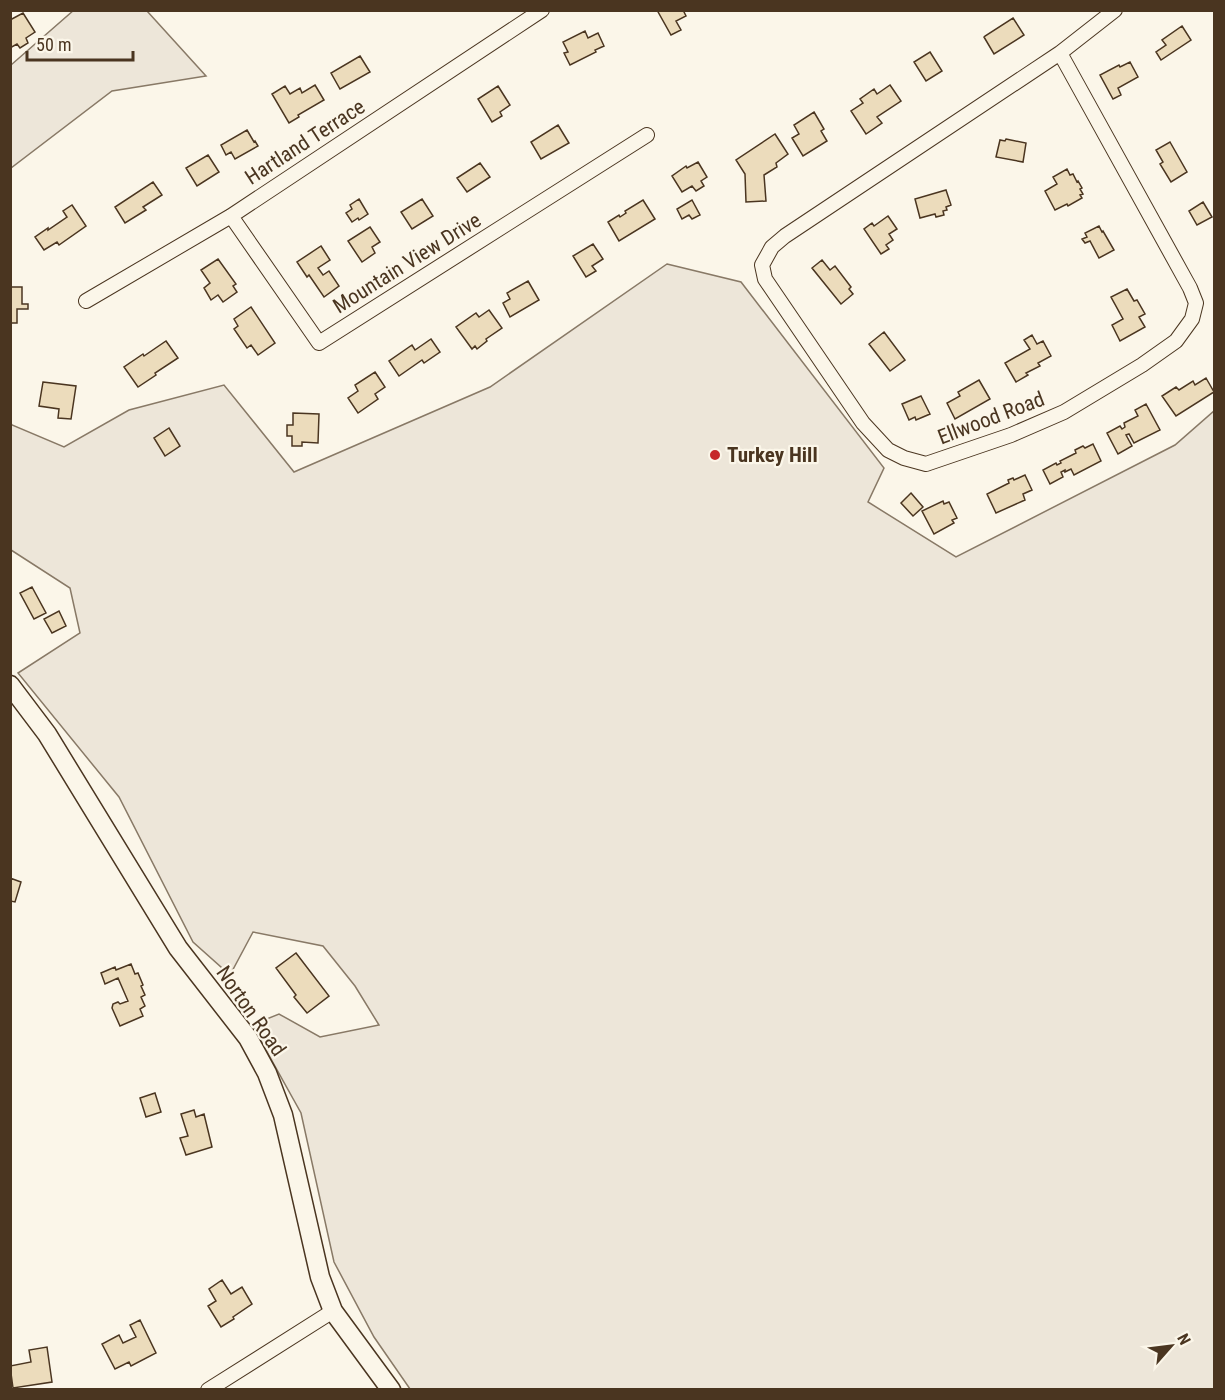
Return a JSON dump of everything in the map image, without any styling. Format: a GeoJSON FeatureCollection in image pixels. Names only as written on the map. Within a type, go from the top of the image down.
{"type":"FeatureCollection","features":[{"type":"Feature","properties":{"kind":"main road","name":"Norton Road"},"geometry":{"type":"LineString","coordinates":[[10,685],[47,734],[178,948],[248,1038],[267,1073],[283,1114],[320,1277],[333,1311],[391,1389]]}},
{"type":"Feature","properties":{"kind":"street","name":"Hartland Terrace"},"geometry":{"type":"LineString","coordinates":[[86,301],[231,216],[542,10]]}},
{"type":"Feature","properties":{"kind":"street","name":"Ellwood Road"},"geometry":{"type":"LineString","coordinates":[[1060,53],[1190,288],[1196,303],[1192,319],[1176,341],[1142,365],[1064,412],[1011,435],[926,464],[904,458],[888,450],[862,423],[765,279],[762,265],[772,247],[785,236],[1060,53],[1115,10]]}},
{"type":"Feature","properties":{"kind":"street","name":"Mountain View Drive"},"geometry":{"type":"LineString","coordinates":[[231,216],[319,343],[647,135]]}},
{"type":"Feature","properties":{"kind":"street"},"geometry":{"type":"LineString","coordinates":[[208,1389],[333,1311]]}},
{"type":"Feature","properties":{"kind":"shaded area"},"geometry":{"type":"Polygon","coordinates":[[[74,10],[147,11],[206,76],[112,91],[11,168],[11,65],[74,10]]]}},
{"type":"Feature","properties":{"kind":"shaded area"},"geometry":{"type":"Polygon","coordinates":[[[667,264],[741,282],[884,468],[868,502],[956,557],[1175,445],[1214,411],[1214,1389],[410,1389],[374,1337],[334,1262],[301,1113],[252,1025],[279,1014],[320,1037],[379,1025],[355,986],[323,946],[253,932],[230,975],[193,942],[119,797],[18,673],[80,633],[70,588],[11,550],[10,422],[12,425],[64,447],[129,410],[224,385],[294,472],[490,387],[667,264]]]}},
{"type":"Feature","properties":{"kind":"building"},"geometry":{"type":"Polygon","coordinates":[[[657,10],[683,10],[686,16],[676,21],[681,30],[671,35],[657,10]]]}},
{"type":"Feature","properties":{"kind":"building"},"geometry":{"type":"Polygon","coordinates":[[[23,13],[35,32],[26,38],[28,43],[20,48],[17,44],[10,48],[10,20],[23,13]]]}},
{"type":"Feature","properties":{"kind":"building"},"geometry":{"type":"Polygon","coordinates":[[[1013,18],[1024,35],[994,54],[984,37],[1013,18]]]}},
{"type":"Feature","properties":{"kind":"building"},"geometry":{"type":"Polygon","coordinates":[[[1182,26],[1191,40],[1161,60],[1156,52],[1166,45],[1162,40],[1182,26]]]}},
{"type":"Feature","properties":{"kind":"building"},"geometry":{"type":"Polygon","coordinates":[[[585,31],[588,38],[598,33],[604,46],[570,65],[564,53],[568,52],[563,42],[585,31]]]}},
{"type":"Feature","properties":{"kind":"building"},"geometry":{"type":"Polygon","coordinates":[[[930,52],[942,71],[926,81],[914,62],[930,52]]]}},
{"type":"Feature","properties":{"kind":"building"},"geometry":{"type":"Polygon","coordinates":[[[360,56],[370,72],[340,89],[331,73],[360,56]]]}},
{"type":"Feature","properties":{"kind":"building"},"geometry":{"type":"Polygon","coordinates":[[[1130,62],[1138,77],[1118,88],[1121,95],[1113,99],[1100,75],[1130,62]]]}},
{"type":"Feature","properties":{"kind":"building"},"geometry":{"type":"Polygon","coordinates":[[[315,85],[324,100],[289,123],[272,94],[285,86],[290,94],[300,88],[302,93],[315,85]]]}},
{"type":"Feature","properties":{"kind":"building"},"geometry":{"type":"Polygon","coordinates":[[[890,85],[901,101],[877,117],[882,123],[866,134],[851,111],[863,103],[860,99],[874,89],[877,94],[890,85]]]}},
{"type":"Feature","properties":{"kind":"building"},"geometry":{"type":"Polygon","coordinates":[[[498,86],[510,105],[500,112],[502,116],[492,122],[478,99],[498,86]]]}},
{"type":"Feature","properties":{"kind":"building"},"geometry":{"type":"Polygon","coordinates":[[[814,112],[824,129],[821,131],[827,141],[803,156],[792,138],[799,134],[794,125],[814,112]]]}},
{"type":"Feature","properties":{"kind":"building"},"geometry":{"type":"Polygon","coordinates":[[[558,125],[569,143],[541,159],[531,142],[558,125]]]}},
{"type":"Feature","properties":{"kind":"building"},"geometry":{"type":"Polygon","coordinates":[[[247,130],[258,146],[235,159],[231,152],[226,155],[221,145],[247,130]]]}},
{"type":"Feature","properties":{"kind":"building"},"geometry":{"type":"Polygon","coordinates":[[[775,134],[788,154],[776,163],[777,167],[764,175],[766,201],[746,202],[745,174],[736,160],[775,134]]]}},
{"type":"Feature","properties":{"kind":"building"},"geometry":{"type":"Polygon","coordinates":[[[1006,139],[1026,143],[1023,162],[996,157],[1000,140],[1005,141],[1006,139]]]}},
{"type":"Feature","properties":{"kind":"building"},"geometry":{"type":"Polygon","coordinates":[[[1170,142],[1187,172],[1171,182],[1160,164],[1163,162],[1156,150],[1170,142]]]}},
{"type":"Feature","properties":{"kind":"building"},"geometry":{"type":"Polygon","coordinates":[[[208,155],[219,172],[197,186],[186,168],[208,155]]]}},
{"type":"Feature","properties":{"kind":"building"},"geometry":{"type":"Polygon","coordinates":[[[698,162],[707,177],[701,181],[704,186],[696,191],[692,186],[682,192],[672,176],[686,166],[687,168],[698,162]]]}},
{"type":"Feature","properties":{"kind":"building"},"geometry":{"type":"Polygon","coordinates":[[[480,163],[490,177],[467,192],[457,178],[480,163]]]}},
{"type":"Feature","properties":{"kind":"building"},"geometry":{"type":"Polygon","coordinates":[[[1067,169],[1082,188],[1080,189],[1083,194],[1080,195],[1082,198],[1055,210],[1045,191],[1057,184],[1053,177],[1067,169]]]}},
{"type":"Feature","properties":{"kind":"building"},"geometry":{"type":"Polygon","coordinates":[[[153,182],[162,195],[143,207],[146,210],[125,223],[115,207],[153,182]]]}},
{"type":"Feature","properties":{"kind":"building"},"geometry":{"type":"Polygon","coordinates":[[[946,190],[951,205],[943,211],[944,215],[936,217],[935,214],[920,218],[915,199],[946,190]]]}},
{"type":"Feature","properties":{"kind":"building"},"geometry":{"type":"Polygon","coordinates":[[[359,199],[368,214],[352,222],[346,213],[352,209],[350,205],[359,199]]]}},
{"type":"Feature","properties":{"kind":"building"},"geometry":{"type":"Polygon","coordinates":[[[422,199],[433,216],[412,229],[401,212],[422,199]]]}},
{"type":"Feature","properties":{"kind":"building"},"geometry":{"type":"Polygon","coordinates":[[[643,200],[655,219],[619,241],[608,222],[619,215],[620,217],[626,213],[625,211],[643,200]]]}},
{"type":"Feature","properties":{"kind":"building"},"geometry":{"type":"Polygon","coordinates":[[[692,200],[700,215],[692,219],[689,215],[682,219],[677,209],[692,200]]]}},
{"type":"Feature","properties":{"kind":"building"},"geometry":{"type":"Polygon","coordinates":[[[1203,202],[1212,217],[1197,225],[1189,211],[1203,202]]]}},
{"type":"Feature","properties":{"kind":"building"},"geometry":{"type":"Polygon","coordinates":[[[72,205],[86,226],[59,245],[57,242],[44,250],[35,237],[67,217],[63,211],[72,205]]]}},
{"type":"Feature","properties":{"kind":"building"},"geometry":{"type":"Polygon","coordinates":[[[888,216],[897,229],[889,234],[893,240],[886,245],[889,249],[881,254],[864,229],[872,223],[874,226],[888,216]]]}},
{"type":"Feature","properties":{"kind":"building"},"geometry":{"type":"Polygon","coordinates":[[[1099,226],[1114,250],[1099,258],[1090,241],[1085,243],[1082,239],[1087,237],[1085,233],[1099,226]]]}},
{"type":"Feature","properties":{"kind":"building"},"geometry":{"type":"Polygon","coordinates":[[[370,227],[380,242],[372,247],[375,253],[362,262],[348,241],[370,227]]]}},
{"type":"Feature","properties":{"kind":"building"},"geometry":{"type":"Polygon","coordinates":[[[593,244],[603,259],[592,266],[596,271],[586,277],[573,256],[593,244]]]}},
{"type":"Feature","properties":{"kind":"building"},"geometry":{"type":"Polygon","coordinates":[[[321,246],[330,260],[318,268],[323,275],[329,271],[339,286],[324,297],[297,262],[321,246]]]}},
{"type":"Feature","properties":{"kind":"building"},"geometry":{"type":"Polygon","coordinates":[[[218,259],[236,284],[233,286],[237,292],[223,302],[218,295],[211,300],[204,288],[210,283],[201,270],[218,259]]]}},
{"type":"Feature","properties":{"kind":"building"},"geometry":{"type":"Polygon","coordinates":[[[822,260],[830,270],[835,266],[851,287],[849,289],[853,294],[841,304],[812,268],[822,260]]]}},
{"type":"Feature","properties":{"kind":"building"},"geometry":{"type":"Polygon","coordinates":[[[528,281],[539,300],[510,317],[503,303],[510,299],[507,293],[528,281]]]}},
{"type":"Feature","properties":{"kind":"building"},"geometry":{"type":"Polygon","coordinates":[[[10,287],[22,287],[22,304],[28,304],[28,309],[17,309],[17,323],[10,323],[10,287]]]}},
{"type":"Feature","properties":{"kind":"building"},"geometry":{"type":"Polygon","coordinates":[[[1127,289],[1145,314],[1139,317],[1145,327],[1120,341],[1112,325],[1123,319],[1111,297],[1127,289]]]}},
{"type":"Feature","properties":{"kind":"building"},"geometry":{"type":"Polygon","coordinates":[[[251,307],[275,343],[258,355],[251,345],[247,348],[234,329],[238,326],[234,319],[251,307]]]}},
{"type":"Feature","properties":{"kind":"building"},"geometry":{"type":"Polygon","coordinates":[[[489,310],[502,328],[486,339],[487,341],[477,349],[475,346],[472,349],[456,327],[476,313],[479,317],[489,310]]]}},
{"type":"Feature","properties":{"kind":"building"},"geometry":{"type":"Polygon","coordinates":[[[884,332],[905,360],[890,371],[869,344],[884,332]]]}},
{"type":"Feature","properties":{"kind":"building"},"geometry":{"type":"Polygon","coordinates":[[[1032,335],[1037,344],[1043,341],[1051,356],[1038,363],[1040,366],[1026,373],[1028,375],[1016,382],[1005,363],[1030,349],[1024,340],[1032,335]]]}},
{"type":"Feature","properties":{"kind":"building"},"geometry":{"type":"Polygon","coordinates":[[[431,339],[440,352],[424,363],[422,360],[399,376],[389,361],[412,345],[415,350],[431,339]]]}},
{"type":"Feature","properties":{"kind":"building"},"geometry":{"type":"Polygon","coordinates":[[[166,341],[178,358],[138,387],[124,367],[166,341]]]}},
{"type":"Feature","properties":{"kind":"building"},"geometry":{"type":"Polygon","coordinates":[[[375,372],[385,387],[375,394],[378,399],[358,413],[348,398],[358,391],[355,385],[375,372]]]}},
{"type":"Feature","properties":{"kind":"building"},"geometry":{"type":"Polygon","coordinates":[[[1206,378],[1214,392],[1176,416],[1162,396],[1176,387],[1179,390],[1193,381],[1195,385],[1206,378]]]}},
{"type":"Feature","properties":{"kind":"building"},"geometry":{"type":"Polygon","coordinates":[[[979,380],[990,399],[955,419],[947,403],[960,396],[958,392],[979,380]]]}},
{"type":"Feature","properties":{"kind":"building"},"geometry":{"type":"Polygon","coordinates":[[[43,382],[76,386],[71,419],[58,418],[59,409],[39,406],[43,382]]]}},
{"type":"Feature","properties":{"kind":"building"},"geometry":{"type":"Polygon","coordinates":[[[921,396],[930,414],[916,420],[915,417],[909,420],[902,404],[921,396]]]}},
{"type":"Feature","properties":{"kind":"building"},"geometry":{"type":"Polygon","coordinates":[[[1146,404],[1160,430],[1134,443],[1129,434],[1126,435],[1132,446],[1118,454],[1107,433],[1120,426],[1122,429],[1125,427],[1124,423],[1138,416],[1135,410],[1146,404]]]}},
{"type":"Feature","properties":{"kind":"building"},"geometry":{"type":"Polygon","coordinates":[[[293,413],[319,414],[318,443],[302,442],[302,446],[292,446],[292,436],[287,436],[287,425],[293,425],[293,413]]]}},
{"type":"Feature","properties":{"kind":"building"},"geometry":{"type":"Polygon","coordinates":[[[169,428],[180,446],[165,456],[154,438],[169,428]]]}},
{"type":"Feature","properties":{"kind":"building"},"geometry":{"type":"Polygon","coordinates":[[[1093,444],[1101,461],[1074,475],[1071,469],[1065,472],[1065,470],[1061,472],[1063,477],[1050,484],[1043,470],[1056,463],[1057,465],[1061,463],[1060,461],[1076,453],[1075,450],[1093,444]]]}},
{"type":"Feature","properties":{"kind":"building"},"geometry":{"type":"Polygon","coordinates":[[[1025,475],[1032,490],[1023,494],[1025,500],[996,513],[987,494],[1009,483],[1008,480],[1025,475]]]}},
{"type":"Feature","properties":{"kind":"building"},"geometry":{"type":"Polygon","coordinates":[[[911,493],[923,507],[913,516],[901,503],[911,493]]]}},
{"type":"Feature","properties":{"kind":"building"},"geometry":{"type":"Polygon","coordinates":[[[943,501],[944,504],[949,502],[957,518],[952,520],[954,523],[934,534],[922,511],[943,501]]]}},
{"type":"Feature","properties":{"kind":"building"},"geometry":{"type":"Polygon","coordinates":[[[32,587],[46,613],[34,619],[20,593],[32,587]]]}},
{"type":"Feature","properties":{"kind":"building"},"geometry":{"type":"Polygon","coordinates":[[[59,611],[66,626],[52,633],[44,619],[59,611]]]}},
{"type":"Feature","properties":{"kind":"building"},"geometry":{"type":"Polygon","coordinates":[[[10,878],[21,882],[15,902],[10,901],[10,878]]]}},
{"type":"Feature","properties":{"kind":"building"},"geometry":{"type":"Polygon","coordinates":[[[296,953],[329,996],[307,1013],[276,968],[296,953]]]}},
{"type":"Feature","properties":{"kind":"building"},"geometry":{"type":"Polygon","coordinates":[[[131,964],[143,985],[141,986],[145,995],[141,997],[145,1006],[140,1009],[143,1016],[120,1026],[112,1008],[113,1004],[128,1001],[118,978],[105,984],[101,973],[131,964]]]}},
{"type":"Feature","properties":{"kind":"building"},"geometry":{"type":"Polygon","coordinates":[[[155,1093],[161,1112],[146,1117],[140,1098],[155,1093]]]}},
{"type":"Feature","properties":{"kind":"building"},"geometry":{"type":"Polygon","coordinates":[[[194,1110],[196,1117],[204,1114],[212,1147],[186,1155],[180,1138],[188,1136],[181,1114],[194,1110]]]}},
{"type":"Feature","properties":{"kind":"building"},"geometry":{"type":"Polygon","coordinates":[[[222,1280],[231,1294],[242,1287],[252,1304],[221,1327],[208,1306],[216,1301],[209,1289],[222,1280]]]}},
{"type":"Feature","properties":{"kind":"building"},"geometry":{"type":"Polygon","coordinates":[[[140,1320],[156,1353],[131,1366],[129,1362],[115,1369],[102,1344],[119,1335],[123,1343],[136,1337],[130,1325],[140,1320]]]}},
{"type":"Feature","properties":{"kind":"building"},"geometry":{"type":"Polygon","coordinates":[[[47,1347],[52,1382],[13,1388],[10,1366],[31,1362],[29,1350],[47,1347]]]}},
{"type":"Feature","properties":{"kind":"place","name":"Turkey Hill"},"geometry":{"type":"Point","coordinates":[715,455]}}]}
